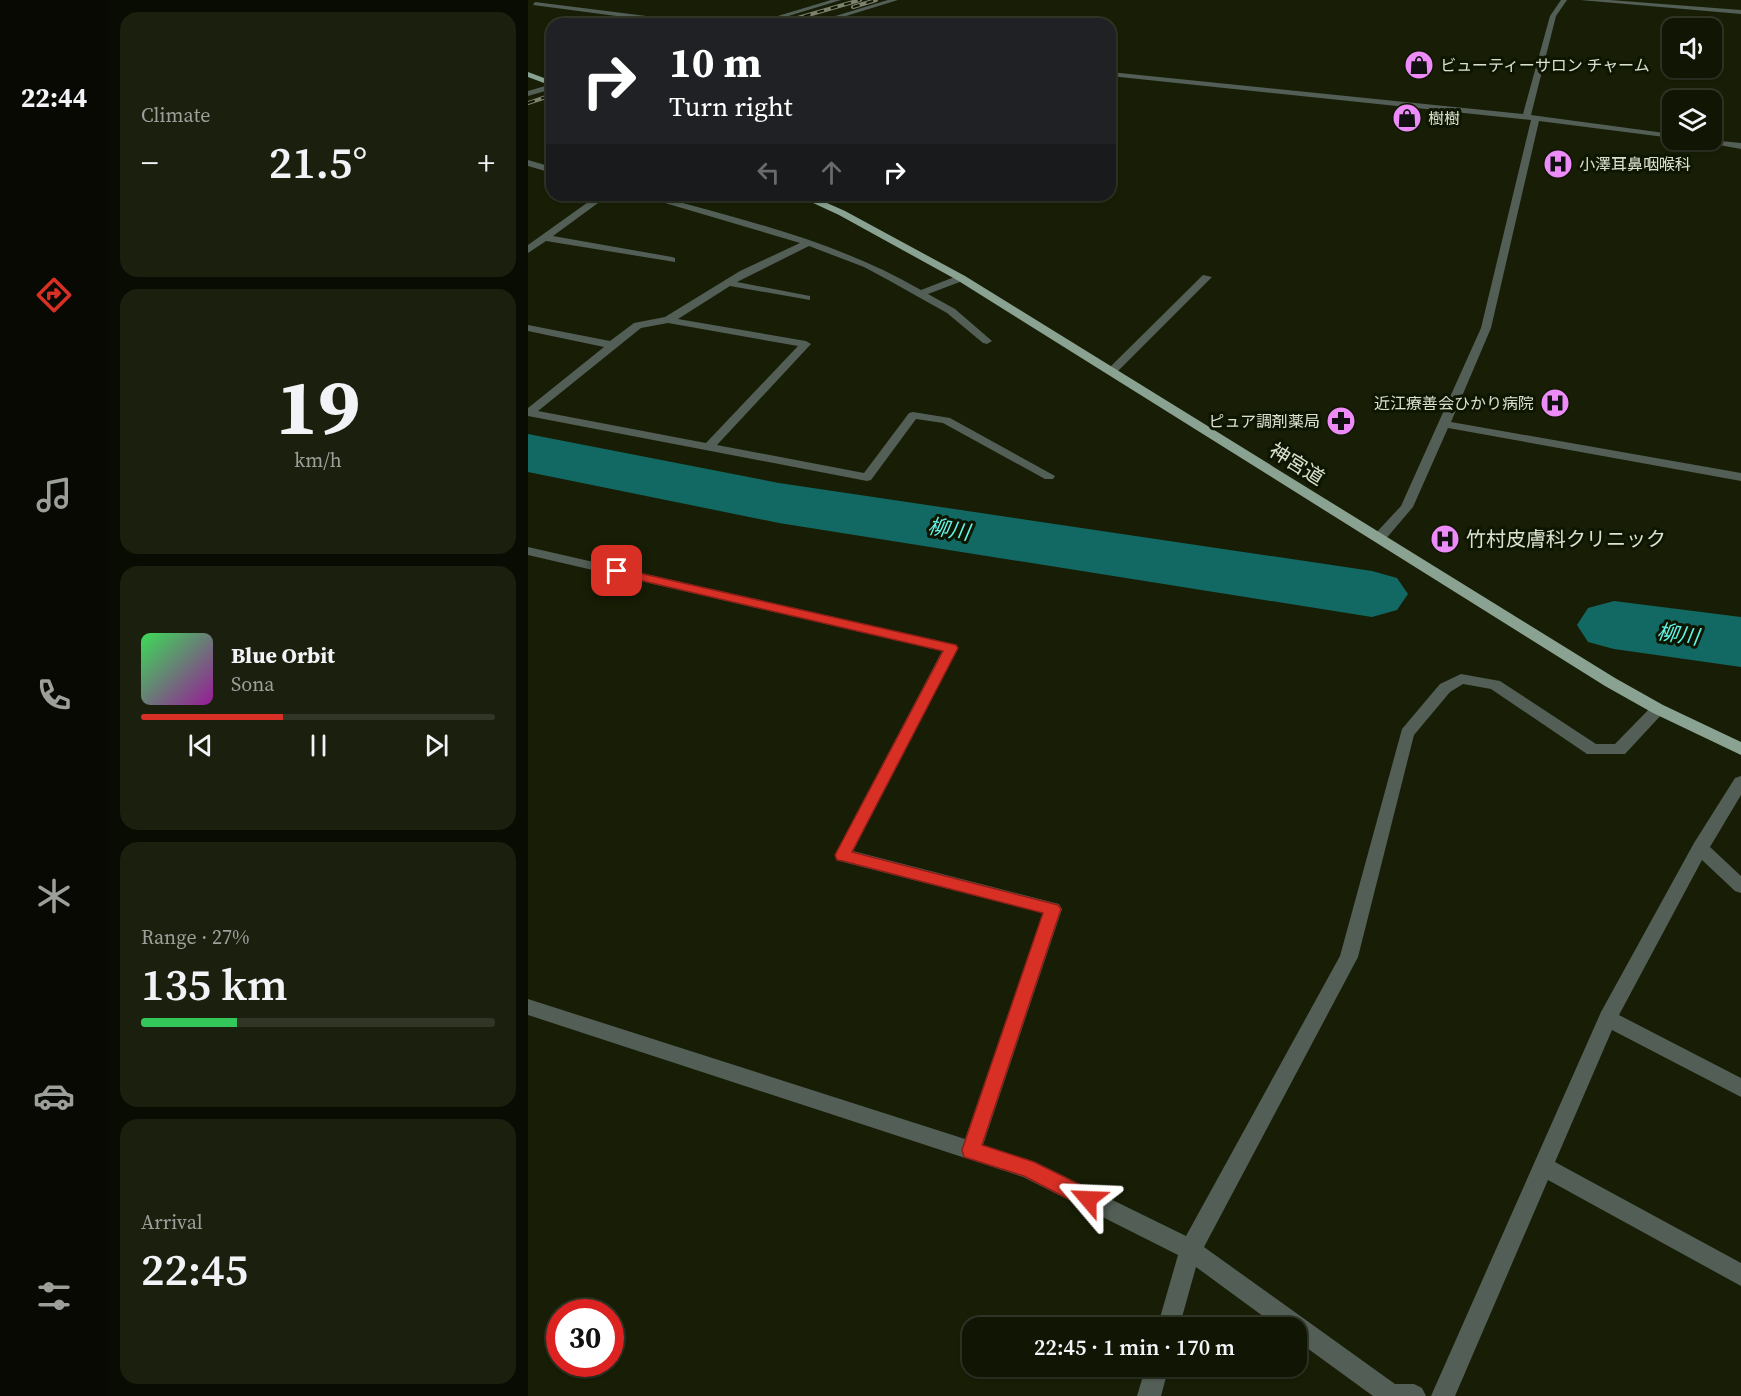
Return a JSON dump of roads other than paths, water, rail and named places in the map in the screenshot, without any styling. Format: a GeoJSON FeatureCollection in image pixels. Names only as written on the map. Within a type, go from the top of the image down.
{"type":"FeatureCollection","features":[{"type":"Feature","properties":{"kind":"main road"},"geometry":{"type":"LineString","coordinates":[[528,74],[546,82]]}},
{"type":"Feature","properties":{"kind":"main road","name":"神宮道"},"geometry":{"type":"LineString","coordinates":[[815,201],[842,213],[961,278],[1610,682],[1658,709],[1741,749]]}},
{"type":"Feature","properties":{"kind":"street"},"geometry":{"type":"LineString","coordinates":[[531,5],[545,0]]}},
{"type":"Feature","properties":{"kind":"street"},"geometry":{"type":"LineString","coordinates":[[775,18],[838,0]]}},
{"type":"Feature","properties":{"kind":"street"},"geometry":{"type":"LineString","coordinates":[[832,18],[894,0]]}},
{"type":"Feature","properties":{"kind":"street"},"geometry":{"type":"LineString","coordinates":[[1380,538],[1407,507],[1491,314],[1553,16],[1564,0]]}},
{"type":"Feature","properties":{"kind":"street"},"geometry":{"type":"LineString","coordinates":[[1583,0],[1741,12]]}},
{"type":"Feature","properties":{"kind":"street"},"geometry":{"type":"LineString","coordinates":[[531,5],[643,18]]}},
{"type":"Feature","properties":{"kind":"street"},"geometry":{"type":"LineString","coordinates":[[1116,75],[1530,118],[1662,135]]}},
{"type":"Feature","properties":{"kind":"street"},"geometry":{"type":"LineString","coordinates":[[528,94],[546,87]]}},
{"type":"Feature","properties":{"kind":"street"},"geometry":{"type":"LineString","coordinates":[[1722,143],[1741,146]]}},
{"type":"Feature","properties":{"kind":"street"},"geometry":{"type":"LineString","coordinates":[[528,163],[546,168]]}},
{"type":"Feature","properties":{"kind":"street"},"geometry":{"type":"LineString","coordinates":[[528,250],[596,201]]}},
{"type":"Feature","properties":{"kind":"street"},"geometry":{"type":"LineString","coordinates":[[663,201],[807,243],[868,265],[951,311],[987,341]]}},
{"type":"Feature","properties":{"kind":"street"},"geometry":{"type":"LineString","coordinates":[[545,238],[672,260]]}},
{"type":"Feature","properties":{"kind":"street"},"geometry":{"type":"LineString","coordinates":[[807,243],[744,273],[668,320],[638,326],[529,413],[867,477],[913,415],[946,420],[1049,477]]}},
{"type":"Feature","properties":{"kind":"street"},"geometry":{"type":"LineString","coordinates":[[1112,371],[1207,277]]}},
{"type":"Feature","properties":{"kind":"street"},"geometry":{"type":"LineString","coordinates":[[920,294],[961,278]]}},
{"type":"Feature","properties":{"kind":"street"},"geometry":{"type":"LineString","coordinates":[[729,283],[806,298]]}},
{"type":"Feature","properties":{"kind":"street"},"geometry":{"type":"LineString","coordinates":[[668,320],[806,344],[710,447]]}},
{"type":"Feature","properties":{"kind":"street"},"geometry":{"type":"LineString","coordinates":[[528,328],[612,345]]}},
{"type":"Feature","properties":{"kind":"street"},"geometry":{"type":"LineString","coordinates":[[1444,424],[1741,477]]}},
{"type":"Feature","properties":{"kind":"street"},"geometry":{"type":"LineString","coordinates":[[528,551],[951,648],[843,855],[1053,909],[971,1150]]}},
{"type":"Feature","properties":{"kind":"street"},"geometry":{"type":"LineString","coordinates":[[1171,1317],[1190,1250],[1349,957],[1407,733],[1445,688],[1461,679],[1495,685],[1593,750],[1618,750],[1658,709]]}},
{"type":"Feature","properties":{"kind":"street"},"geometry":{"type":"LineString","coordinates":[[1443,1396],[1608,1018],[1700,848],[1741,782]]}},
{"type":"Feature","properties":{"kind":"street"},"geometry":{"type":"LineString","coordinates":[[1700,848],[1741,886]]}},
{"type":"Feature","properties":{"kind":"street"},"geometry":{"type":"LineString","coordinates":[[528,1007],[1028,1169],[1190,1250],[1391,1395],[1414,1396]]}},
{"type":"Feature","properties":{"kind":"street"},"geometry":{"type":"LineString","coordinates":[[1608,1018],[1741,1088]]}},
{"type":"Feature","properties":{"kind":"street"},"geometry":{"type":"LineString","coordinates":[[1542,1166],[1741,1275]]}},
{"type":"Feature","properties":{"kind":"street"},"geometry":{"type":"LineString","coordinates":[[1149,1396],[1155,1377]]}},
{"type":"Feature","properties":{"kind":"waterway","name":"柳川"},"geometry":{"type":"LineString","coordinates":[[528,453],[779,503],[1372,594]]}},
{"type":"Feature","properties":{"kind":"waterway","name":"柳川"},"geometry":{"type":"LineString","coordinates":[[1614,625],[1741,642]]}},
{"type":"Feature","properties":{"kind":"railway"},"geometry":{"type":"LineString","coordinates":[[798,18],[860,0]]}},
{"type":"Feature","properties":{"kind":"railway"},"geometry":{"type":"LineString","coordinates":[[853,7],[876,0]]}},
{"type":"Feature","properties":{"kind":"railway"},"geometry":{"type":"LineString","coordinates":[[528,103],[546,97]]}},
{"type":"Feature","properties":{"kind":"place","name":"ビューティーサロン チャーム"},"geometry":{"type":"Point","coordinates":[1419,65]}},
{"type":"Feature","properties":{"kind":"place","name":"樹樹"},"geometry":{"type":"Point","coordinates":[1407,118]}},
{"type":"Feature","properties":{"kind":"place","name":"小澤耳鼻咽喉科"},"geometry":{"type":"Point","coordinates":[1558,164]}},
{"type":"Feature","properties":{"kind":"place","name":"近江療善会ひかり病院"},"geometry":{"type":"Point","coordinates":[1555,403]}},
{"type":"Feature","properties":{"kind":"place","name":"ピュア調剤薬局"},"geometry":{"type":"Point","coordinates":[1341,421]}},
{"type":"Feature","properties":{"kind":"place","name":"竹村皮膚科クリニック"},"geometry":{"type":"Point","coordinates":[1445,539]}}]}
